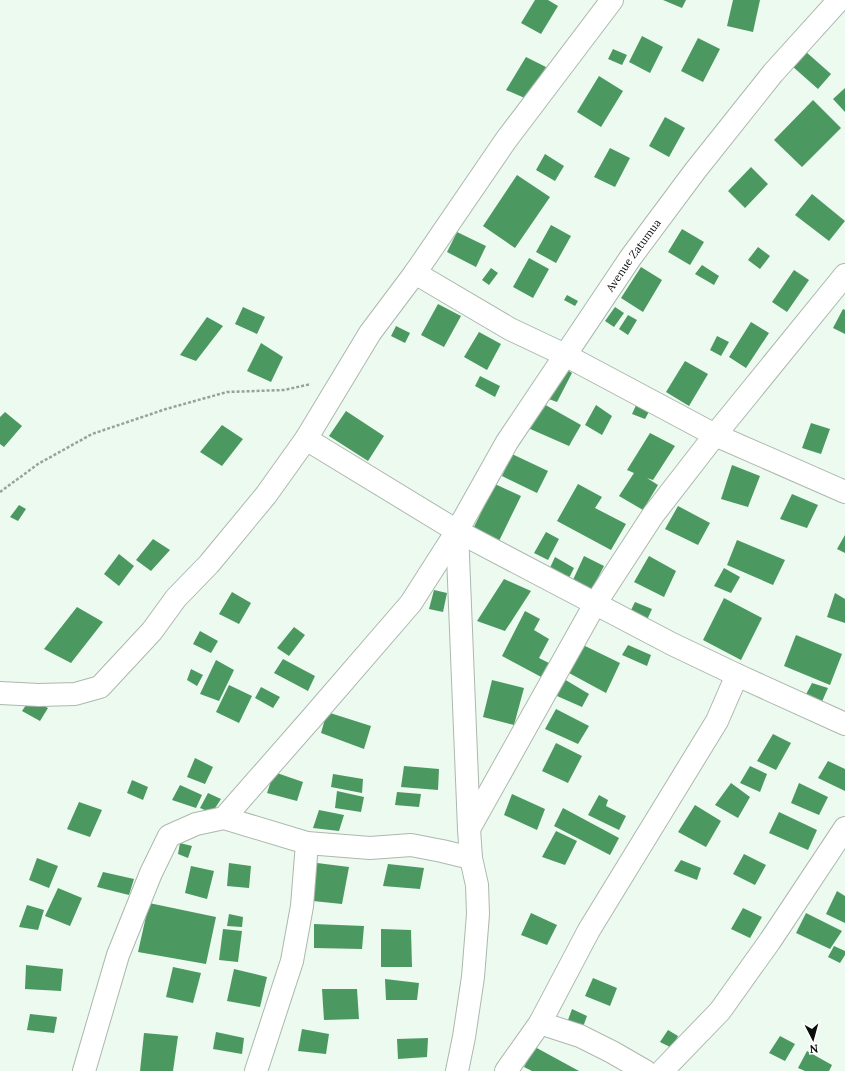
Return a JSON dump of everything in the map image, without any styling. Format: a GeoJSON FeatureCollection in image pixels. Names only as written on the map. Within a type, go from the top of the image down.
{"type":"FeatureCollection","features":[{"type":"Feature","properties":{"kind":"street"},"geometry":{"type":"LineString","coordinates":[[0,693],[39,695],[74,694],[100,687],[152,631],[176,598],[209,564],[266,495],[306,439],[370,333],[415,273],[506,140],[612,0]]}},
{"type":"Feature","properties":{"kind":"street","name":"Avenue Zatumua"},"geometry":{"type":"LineString","coordinates":[[224,818],[411,603],[457,531],[506,442],[632,257],[694,171],[773,73],[839,0]]}},
{"type":"Feature","properties":{"kind":"street"},"geometry":{"type":"LineString","coordinates":[[415,273],[510,329],[565,355],[715,435],[845,492]]}},
{"type":"Feature","properties":{"kind":"street"},"geometry":{"type":"LineString","coordinates":[[469,829],[595,604],[653,514],[845,275]]}},
{"type":"Feature","properties":{"kind":"street"},"geometry":{"type":"LineString","coordinates":[[306,439],[457,531],[595,604],[672,644],[845,724]]}},
{"type":"Feature","properties":{"kind":"street"},"geometry":{"type":"LineString","coordinates":[[457,531],[469,829],[471,858],[477,885],[478,914],[473,976],[464,1037],[457,1071]]}},
{"type":"Feature","properties":{"kind":"street"},"geometry":{"type":"LineString","coordinates":[[506,1071],[540,1023],[589,930],[717,721],[737,675]]}},
{"type":"Feature","properties":{"kind":"street"},"geometry":{"type":"LineString","coordinates":[[84,1071],[118,955],[151,873],[169,836],[196,824],[224,818],[308,843],[370,848],[411,845],[471,858]]}},
{"type":"Feature","properties":{"kind":"street"},"geometry":{"type":"LineString","coordinates":[[662,1071],[720,1011],[770,941],[845,828]]}},
{"type":"Feature","properties":{"kind":"street"},"geometry":{"type":"LineString","coordinates":[[256,1071],[292,961],[302,906],[308,843]]}},
{"type":"Feature","properties":{"kind":"street"},"geometry":{"type":"LineString","coordinates":[[540,1023],[580,1036],[645,1071]]}},
{"type":"Feature","properties":{"kind":"path"},"geometry":{"type":"LineString","coordinates":[[0,492],[38,464],[92,434],[166,408],[227,392],[284,390],[343,377]]}},
{"type":"Feature","properties":{"kind":"building"},"geometry":{"type":"Polygon","coordinates":[[[535,0],[548,0],[558,6],[541,34],[521,23],[535,0]]]}},
{"type":"Feature","properties":{"kind":"building"},"geometry":{"type":"Polygon","coordinates":[[[663,0],[686,0],[682,8],[663,0]]]}},
{"type":"Feature","properties":{"kind":"building"},"geometry":{"type":"Polygon","coordinates":[[[733,0],[760,0],[753,32],[727,26],[733,0]]]}},
{"type":"Feature","properties":{"kind":"building"},"geometry":{"type":"Polygon","coordinates":[[[642,36],[663,47],[650,73],[629,62],[642,36]]]}},
{"type":"Feature","properties":{"kind":"building"},"geometry":{"type":"Polygon","coordinates":[[[698,38],[720,49],[703,82],[681,71],[698,38]]]}},
{"type":"Feature","properties":{"kind":"building"},"geometry":{"type":"Polygon","coordinates":[[[613,49],[627,55],[622,65],[608,59],[613,49]]]}},
{"type":"Feature","properties":{"kind":"building"},"geometry":{"type":"Polygon","coordinates":[[[805,51],[831,74],[818,89],[792,66],[805,51]]]}},
{"type":"Feature","properties":{"kind":"building"},"geometry":{"type":"Polygon","coordinates":[[[526,57],[546,67],[527,99],[506,90],[526,57]]]}},
{"type":"Feature","properties":{"kind":"building"},"geometry":{"type":"Polygon","coordinates":[[[599,76],[623,91],[601,127],[577,112],[599,76]]]}},
{"type":"Feature","properties":{"kind":"building"},"geometry":{"type":"Polygon","coordinates":[[[845,88],[845,112],[833,99],[845,88]]]}},
{"type":"Feature","properties":{"kind":"building"},"geometry":{"type":"Polygon","coordinates":[[[813,100],[841,128],[802,167],[774,140],[813,100]]]}},
{"type":"Feature","properties":{"kind":"building"},"geometry":{"type":"Polygon","coordinates":[[[665,117],[685,128],[669,157],[649,146],[665,117]]]}},
{"type":"Feature","properties":{"kind":"building"},"geometry":{"type":"Polygon","coordinates":[[[610,148],[630,158],[615,187],[594,177],[610,148]]]}},
{"type":"Feature","properties":{"kind":"building"},"geometry":{"type":"Polygon","coordinates":[[[545,154],[564,166],[555,181],[536,170],[545,154]]]}},
{"type":"Feature","properties":{"kind":"building"},"geometry":{"type":"Polygon","coordinates":[[[751,167],[768,184],[745,208],[728,191],[751,167]]]}},
{"type":"Feature","properties":{"kind":"building"},"geometry":{"type":"Polygon","coordinates":[[[517,175],[550,197],[515,248],[483,226],[517,175]]]}},
{"type":"Feature","properties":{"kind":"building"},"geometry":{"type":"Polygon","coordinates":[[[812,194],[845,221],[829,241],[795,215],[812,194]]]}},
{"type":"Feature","properties":{"kind":"building"},"geometry":{"type":"Polygon","coordinates":[[[551,225],[571,236],[556,263],[536,252],[551,225]]]}},
{"type":"Feature","properties":{"kind":"building"},"geometry":{"type":"Polygon","coordinates":[[[682,229],[704,242],[690,265],[668,252],[682,229]]]}},
{"type":"Feature","properties":{"kind":"building"},"geometry":{"type":"Polygon","coordinates":[[[457,232],[486,246],[476,267],[447,252],[457,232]]]}},
{"type":"Feature","properties":{"kind":"building"},"geometry":{"type":"Polygon","coordinates":[[[758,247],[770,256],[760,269],[748,260],[758,247]]]}},
{"type":"Feature","properties":{"kind":"building"},"geometry":{"type":"Polygon","coordinates":[[[529,258],[549,269],[533,298],[513,287],[529,258]]]}},
{"type":"Feature","properties":{"kind":"building"},"geometry":{"type":"Polygon","coordinates":[[[702,265],[719,276],[714,285],[695,274],[702,265]]]}},
{"type":"Feature","properties":{"kind":"building"},"geometry":{"type":"Polygon","coordinates":[[[641,267],[662,280],[643,312],[621,298],[641,267]]]}},
{"type":"Feature","properties":{"kind":"building"},"geometry":{"type":"Polygon","coordinates":[[[491,268],[498,273],[489,285],[482,280],[491,268]]]}},
{"type":"Feature","properties":{"kind":"building"},"geometry":{"type":"Polygon","coordinates":[[[794,270],[809,280],[787,312],[772,302],[794,270]]]}},
{"type":"Feature","properties":{"kind":"building"},"geometry":{"type":"Polygon","coordinates":[[[567,295],[578,301],[575,306],[564,300],[567,295]]]}},
{"type":"Feature","properties":{"kind":"building"},"geometry":{"type":"Polygon","coordinates":[[[438,304],[461,316],[444,347],[421,335],[438,304]]]}},
{"type":"Feature","properties":{"kind":"building"},"geometry":{"type":"Polygon","coordinates":[[[243,307],[265,317],[257,334],[235,324],[243,307]]]}},
{"type":"Feature","properties":{"kind":"building"},"geometry":{"type":"Polygon","coordinates":[[[615,307],[624,313],[614,327],[605,321],[615,307]]]}},
{"type":"Feature","properties":{"kind":"building"},"geometry":{"type":"Polygon","coordinates":[[[843,309],[845,310],[845,334],[833,328],[843,309]]]}},
{"type":"Feature","properties":{"kind":"building"},"geometry":{"type":"Polygon","coordinates":[[[628,315],[637,320],[628,335],[619,329],[628,315]]]}},
{"type":"Feature","properties":{"kind":"building"},"geometry":{"type":"Polygon","coordinates":[[[207,317],[223,326],[196,361],[180,355],[207,317]]]}},
{"type":"Feature","properties":{"kind":"building"},"geometry":{"type":"Polygon","coordinates":[[[751,322],[769,333],[746,368],[729,357],[751,322]]]}},
{"type":"Feature","properties":{"kind":"building"},"geometry":{"type":"Polygon","coordinates":[[[396,326],[410,333],[405,343],[391,336],[396,326]]]}},
{"type":"Feature","properties":{"kind":"building"},"geometry":{"type":"Polygon","coordinates":[[[479,332],[501,344],[487,370],[464,357],[479,332]]]}},
{"type":"Feature","properties":{"kind":"building"},"geometry":{"type":"Polygon","coordinates":[[[717,336],[729,342],[721,356],[710,350],[717,336]]]}},
{"type":"Feature","properties":{"kind":"building"},"geometry":{"type":"Polygon","coordinates":[[[261,343],[283,357],[271,382],[247,371],[261,343]]]}},
{"type":"Feature","properties":{"kind":"building"},"geometry":{"type":"Polygon","coordinates":[[[685,361],[708,374],[689,406],[666,392],[685,361]]]}},
{"type":"Feature","properties":{"kind":"building"},"geometry":{"type":"Polygon","coordinates":[[[563,367],[572,373],[557,402],[546,398],[563,367]]]}},
{"type":"Feature","properties":{"kind":"building"},"geometry":{"type":"Polygon","coordinates":[[[480,376],[500,386],[495,397],[475,386],[480,376]]]}},
{"type":"Feature","properties":{"kind":"building"},"geometry":{"type":"Polygon","coordinates":[[[638,401],[651,408],[645,419],[632,414],[638,401]]]}},
{"type":"Feature","properties":{"kind":"building"},"geometry":{"type":"Polygon","coordinates":[[[542,403],[581,425],[569,446],[528,428],[542,403]]]}},
{"type":"Feature","properties":{"kind":"building"},"geometry":{"type":"Polygon","coordinates":[[[596,405],[612,416],[602,435],[585,425],[596,405]]]}},
{"type":"Feature","properties":{"kind":"building"},"geometry":{"type":"Polygon","coordinates":[[[346,411],[384,436],[368,461],[329,436],[346,411]]]}},
{"type":"Feature","properties":{"kind":"building"},"geometry":{"type":"Polygon","coordinates":[[[5,412],[22,426],[4,447],[0,444],[0,417],[5,412]]]}},
{"type":"Feature","properties":{"kind":"building"},"geometry":{"type":"Polygon","coordinates":[[[811,423],[830,429],[821,454],[802,448],[811,423]]]}},
{"type":"Feature","properties":{"kind":"building"},"geometry":{"type":"Polygon","coordinates":[[[222,425],[243,439],[222,466],[200,452],[222,425]]]}},
{"type":"Feature","properties":{"kind":"building"},"geometry":{"type":"Polygon","coordinates":[[[650,433],[675,446],[653,480],[647,478],[658,485],[643,510],[619,496],[634,473],[627,470],[650,433]]]}},
{"type":"Feature","properties":{"kind":"building"},"geometry":{"type":"Polygon","coordinates":[[[512,454],[548,471],[537,493],[502,476],[512,454]]]}},
{"type":"Feature","properties":{"kind":"building"},"geometry":{"type":"Polygon","coordinates":[[[732,465],[760,476],[748,507],[721,499],[732,465]]]}},
{"type":"Feature","properties":{"kind":"building"},"geometry":{"type":"Polygon","coordinates":[[[495,484],[521,496],[499,541],[473,529],[495,484]]]}},
{"type":"Feature","properties":{"kind":"building"},"geometry":{"type":"Polygon","coordinates":[[[578,484],[602,497],[595,508],[626,524],[611,550],[557,521],[578,484]]]}},
{"type":"Feature","properties":{"kind":"building"},"geometry":{"type":"Polygon","coordinates":[[[792,494],[818,505],[807,528],[780,519],[792,494]]]}},
{"type":"Feature","properties":{"kind":"building"},"geometry":{"type":"Polygon","coordinates":[[[19,505],[26,509],[18,521],[10,517],[19,505]]]}},
{"type":"Feature","properties":{"kind":"building"},"geometry":{"type":"Polygon","coordinates":[[[678,506],[710,523],[698,545],[665,529],[678,506]]]}},
{"type":"Feature","properties":{"kind":"building"},"geometry":{"type":"Polygon","coordinates":[[[546,532],[559,539],[548,560],[534,553],[546,532]]]}},
{"type":"Feature","properties":{"kind":"building"},"geometry":{"type":"Polygon","coordinates":[[[845,535],[845,553],[837,549],[845,535]]]}},
{"type":"Feature","properties":{"kind":"building"},"geometry":{"type":"Polygon","coordinates":[[[153,539],[170,550],[151,571],[136,560],[153,539]]]}},
{"type":"Feature","properties":{"kind":"building"},"geometry":{"type":"Polygon","coordinates":[[[737,540],[785,560],[773,585],[727,565],[737,540]]]}},
{"type":"Feature","properties":{"kind":"building"},"geometry":{"type":"Polygon","coordinates":[[[119,554],[134,566],[119,586],[104,574],[119,554]]]}},
{"type":"Feature","properties":{"kind":"building"},"geometry":{"type":"Polygon","coordinates":[[[584,556],[604,566],[591,591],[572,582],[584,556]]]}},
{"type":"Feature","properties":{"kind":"building"},"geometry":{"type":"Polygon","coordinates":[[[649,556],[676,571],[664,597],[634,582],[649,556]]]}},
{"type":"Feature","properties":{"kind":"building"},"geometry":{"type":"Polygon","coordinates":[[[555,557],[574,568],[568,580],[549,570],[555,557]]]}},
{"type":"Feature","properties":{"kind":"building"},"geometry":{"type":"Polygon","coordinates":[[[724,568],[740,577],[731,593],[714,586],[724,568]]]}},
{"type":"Feature","properties":{"kind":"building"},"geometry":{"type":"Polygon","coordinates":[[[504,579],[531,591],[505,631],[477,621],[504,579]]]}},
{"type":"Feature","properties":{"kind":"building"},"geometry":{"type":"Polygon","coordinates":[[[434,590],[447,593],[443,612],[429,609],[434,590]]]}},
{"type":"Feature","properties":{"kind":"building"},"geometry":{"type":"Polygon","coordinates":[[[232,592],[251,603],[239,624],[219,614],[232,592]]]}},
{"type":"Feature","properties":{"kind":"building"},"geometry":{"type":"Polygon","coordinates":[[[835,593],[845,599],[845,623],[827,617],[835,593]]]}},
{"type":"Feature","properties":{"kind":"building"},"geometry":{"type":"Polygon","coordinates":[[[724,598],[762,618],[741,660],[703,640],[724,598]]]}},
{"type":"Feature","properties":{"kind":"building"},"geometry":{"type":"Polygon","coordinates":[[[635,602],[652,609],[647,620],[629,614],[635,602]]]}},
{"type":"Feature","properties":{"kind":"building"},"geometry":{"type":"Polygon","coordinates":[[[77,607],[103,622],[71,663],[44,649],[77,607]]]}},
{"type":"Feature","properties":{"kind":"building"},"geometry":{"type":"Polygon","coordinates":[[[525,611],[540,619],[534,630],[549,639],[539,658],[553,665],[545,679],[502,656],[525,611]]]}},
{"type":"Feature","properties":{"kind":"building"},"geometry":{"type":"Polygon","coordinates":[[[294,627],[305,635],[289,656],[277,648],[294,627]]]}},
{"type":"Feature","properties":{"kind":"building"},"geometry":{"type":"Polygon","coordinates":[[[200,631],[218,641],[211,653],[193,644],[200,631]]]}},
{"type":"Feature","properties":{"kind":"building"},"geometry":{"type":"Polygon","coordinates":[[[796,635],[842,654],[830,685],[784,666],[796,635]]]}},
{"type":"Feature","properties":{"kind":"building"},"geometry":{"type":"Polygon","coordinates":[[[583,645],[620,663],[606,693],[569,673],[583,645]]]}},
{"type":"Feature","properties":{"kind":"building"},"geometry":{"type":"Polygon","coordinates":[[[628,645],[651,655],[647,666],[622,655],[628,645]]]}},
{"type":"Feature","properties":{"kind":"building"},"geometry":{"type":"Polygon","coordinates":[[[283,659],[315,676],[308,691],[274,673],[283,659]]]}},
{"type":"Feature","properties":{"kind":"building"},"geometry":{"type":"Polygon","coordinates":[[[216,660],[234,670],[219,701],[200,694],[216,660]]]}},
{"type":"Feature","properties":{"kind":"building"},"geometry":{"type":"Polygon","coordinates":[[[191,669],[203,675],[197,686],[187,680],[191,669]]]}},
{"type":"Feature","properties":{"kind":"building"},"geometry":{"type":"Polygon","coordinates":[[[564,679],[589,694],[582,707],[557,696],[564,679]]]}},
{"type":"Feature","properties":{"kind":"building"},"geometry":{"type":"Polygon","coordinates":[[[492,680],[524,688],[514,725],[483,717],[492,680]]]}},
{"type":"Feature","properties":{"kind":"building"},"geometry":{"type":"Polygon","coordinates":[[[812,683],[828,688],[820,706],[803,700],[812,683]]]}},
{"type":"Feature","properties":{"kind":"building"},"geometry":{"type":"Polygon","coordinates":[[[229,685],[252,696],[239,723],[216,712],[229,685]]]}},
{"type":"Feature","properties":{"kind":"building"},"geometry":{"type":"Polygon","coordinates":[[[261,687],[280,697],[273,708],[255,698],[261,687]]]}},
{"type":"Feature","properties":{"kind":"building"},"geometry":{"type":"Polygon","coordinates":[[[30,699],[48,708],[40,721],[22,711],[30,699]]]}},
{"type":"Feature","properties":{"kind":"building"},"geometry":{"type":"Polygon","coordinates":[[[556,709],[589,726],[578,744],[545,729],[556,709]]]}},
{"type":"Feature","properties":{"kind":"building"},"geometry":{"type":"Polygon","coordinates":[[[327,712],[371,726],[364,749],[321,733],[327,712]]]}},
{"type":"Feature","properties":{"kind":"building"},"geometry":{"type":"Polygon","coordinates":[[[773,734],[791,743],[776,770],[757,761],[773,734]]]}},
{"type":"Feature","properties":{"kind":"building"},"geometry":{"type":"Polygon","coordinates":[[[556,743],[582,756],[568,783],[542,771],[556,743]]]}},
{"type":"Feature","properties":{"kind":"building"},"geometry":{"type":"Polygon","coordinates":[[[195,758],[213,767],[205,784],[187,777],[195,758]]]}},
{"type":"Feature","properties":{"kind":"building"},"geometry":{"type":"Polygon","coordinates":[[[828,761],[845,769],[845,791],[818,778],[828,761]]]}},
{"type":"Feature","properties":{"kind":"building"},"geometry":{"type":"Polygon","coordinates":[[[404,766],[439,769],[438,790],[401,787],[404,766]]]}},
{"type":"Feature","properties":{"kind":"building"},"geometry":{"type":"Polygon","coordinates":[[[750,766],[767,774],[760,792],[740,783],[750,766]]]}},
{"type":"Feature","properties":{"kind":"building"},"geometry":{"type":"Polygon","coordinates":[[[274,772],[303,782],[297,801],[267,793],[274,772]]]}},
{"type":"Feature","properties":{"kind":"building"},"geometry":{"type":"Polygon","coordinates":[[[333,774],[363,779],[362,793],[331,787],[333,774]]]}},
{"type":"Feature","properties":{"kind":"building"},"geometry":{"type":"Polygon","coordinates":[[[132,780],[148,787],[143,800],[127,793],[132,780]]]}},
{"type":"Feature","properties":{"kind":"building"},"geometry":{"type":"Polygon","coordinates":[[[731,783],[750,797],[738,818],[715,805],[731,783]]]}},
{"type":"Feature","properties":{"kind":"building"},"geometry":{"type":"Polygon","coordinates":[[[799,783],[828,797],[819,815],[791,803],[799,783]]]}},
{"type":"Feature","properties":{"kind":"building"},"geometry":{"type":"Polygon","coordinates":[[[180,785],[202,795],[196,808],[172,800],[180,785]]]}},
{"type":"Feature","properties":{"kind":"building"},"geometry":{"type":"Polygon","coordinates":[[[337,791],[364,797],[361,812],[335,808],[337,791]]]}},
{"type":"Feature","properties":{"kind":"building"},"geometry":{"type":"Polygon","coordinates":[[[397,792],[421,794],[419,807],[395,805],[397,792]]]}},
{"type":"Feature","properties":{"kind":"building"},"geometry":{"type":"Polygon","coordinates":[[[208,793],[221,799],[212,813],[200,808],[208,793]]]}},
{"type":"Feature","properties":{"kind":"building"},"geometry":{"type":"Polygon","coordinates":[[[512,794],[545,809],[537,830],[504,815],[512,794]]]}},
{"type":"Feature","properties":{"kind":"building"},"geometry":{"type":"Polygon","coordinates":[[[599,795],[608,800],[606,806],[626,816],[619,830],[588,815],[599,795]]]}},
{"type":"Feature","properties":{"kind":"building"},"geometry":{"type":"Polygon","coordinates":[[[79,802],[102,810],[90,837],[67,829],[79,802]]]}},
{"type":"Feature","properties":{"kind":"building"},"geometry":{"type":"Polygon","coordinates":[[[695,805],[721,821],[706,847],[678,832],[695,805]]]}},
{"type":"Feature","properties":{"kind":"building"},"geometry":{"type":"Polygon","coordinates":[[[563,808],[619,838],[610,855],[554,826],[563,808]]]}},
{"type":"Feature","properties":{"kind":"building"},"geometry":{"type":"Polygon","coordinates":[[[319,810],[344,815],[339,831],[313,828],[319,810]]]}},
{"type":"Feature","properties":{"kind":"building"},"geometry":{"type":"Polygon","coordinates":[[[779,812],[817,830],[808,850],[769,833],[779,812]]]}},
{"type":"Feature","properties":{"kind":"building"},"geometry":{"type":"Polygon","coordinates":[[[556,831],[577,841],[565,865],[542,857],[556,831]]]}},
{"type":"Feature","properties":{"kind":"building"},"geometry":{"type":"Polygon","coordinates":[[[180,843],[192,846],[188,858],[178,854],[180,843]]]}},
{"type":"Feature","properties":{"kind":"building"},"geometry":{"type":"Polygon","coordinates":[[[744,854],[766,865],[755,885],[733,874],[744,854]]]}},
{"type":"Feature","properties":{"kind":"building"},"geometry":{"type":"Polygon","coordinates":[[[37,858],[58,866],[49,888],[29,880],[37,858]]]}},
{"type":"Feature","properties":{"kind":"building"},"geometry":{"type":"Polygon","coordinates":[[[681,860],[701,868],[697,880],[674,871],[681,860]]]}},
{"type":"Feature","properties":{"kind":"building"},"geometry":{"type":"Polygon","coordinates":[[[229,863],[251,866],[249,888],[227,886],[229,863]]]}},
{"type":"Feature","properties":{"kind":"building"},"geometry":{"type":"Polygon","coordinates":[[[317,863],[349,867],[342,904],[313,901],[317,863]]]}},
{"type":"Feature","properties":{"kind":"building"},"geometry":{"type":"Polygon","coordinates":[[[388,864],[424,868],[420,889],[383,886],[388,864]]]}},
{"type":"Feature","properties":{"kind":"building"},"geometry":{"type":"Polygon","coordinates":[[[191,866],[214,871],[207,899],[185,893],[191,866]]]}},
{"type":"Feature","properties":{"kind":"building"},"geometry":{"type":"Polygon","coordinates":[[[103,872],[134,879],[129,895],[97,887],[103,872]]]}},
{"type":"Feature","properties":{"kind":"building"},"geometry":{"type":"Polygon","coordinates":[[[58,888],[82,898],[70,926],[45,916],[58,888]]]}},
{"type":"Feature","properties":{"kind":"building"},"geometry":{"type":"Polygon","coordinates":[[[837,891],[845,896],[845,923],[826,914],[837,891]]]}},
{"type":"Feature","properties":{"kind":"building"},"geometry":{"type":"Polygon","coordinates":[[[149,903],[216,917],[206,964],[138,952],[149,903]]]}},
{"type":"Feature","properties":{"kind":"building"},"geometry":{"type":"Polygon","coordinates":[[[27,905],[44,910],[38,930],[19,927],[27,905]]]}},
{"type":"Feature","properties":{"kind":"building"},"geometry":{"type":"Polygon","coordinates":[[[743,908],[762,917],[750,938],[731,929],[743,908]]]}},
{"type":"Feature","properties":{"kind":"building"},"geometry":{"type":"Polygon","coordinates":[[[531,913],[557,925],[547,945],[521,935],[531,913]]]}},
{"type":"Feature","properties":{"kind":"building"},"geometry":{"type":"Polygon","coordinates":[[[806,913],[842,931],[830,949],[796,933],[806,913]]]}},
{"type":"Feature","properties":{"kind":"building"},"geometry":{"type":"Polygon","coordinates":[[[229,914],[243,917],[242,927],[227,926],[229,914]]]}},
{"type":"Feature","properties":{"kind":"building"},"geometry":{"type":"Polygon","coordinates":[[[314,924],[364,926],[362,949],[314,948],[314,924]]]}},
{"type":"Feature","properties":{"kind":"building"},"geometry":{"type":"Polygon","coordinates":[[[223,929],[242,931],[238,962],[219,960],[223,929]]]}},
{"type":"Feature","properties":{"kind":"building"},"geometry":{"type":"Polygon","coordinates":[[[381,929],[411,930],[412,967],[381,967],[381,929]]]}},
{"type":"Feature","properties":{"kind":"building"},"geometry":{"type":"Polygon","coordinates":[[[834,946],[845,951],[845,955],[840,963],[828,957],[834,946]]]}},
{"type":"Feature","properties":{"kind":"building"},"geometry":{"type":"Polygon","coordinates":[[[26,965],[63,969],[61,991],[25,989],[26,965]]]}},
{"type":"Feature","properties":{"kind":"building"},"geometry":{"type":"Polygon","coordinates":[[[173,967],[201,973],[193,1003],[166,997],[173,967]]]}},
{"type":"Feature","properties":{"kind":"building"},"geometry":{"type":"Polygon","coordinates":[[[234,969],[267,977],[260,1007],[227,1001],[234,969]]]}},
{"type":"Feature","properties":{"kind":"building"},"geometry":{"type":"Polygon","coordinates":[[[593,978],[617,988],[610,1006],[585,996],[593,978]]]}},
{"type":"Feature","properties":{"kind":"building"},"geometry":{"type":"Polygon","coordinates":[[[385,979],[419,983],[417,1000],[386,1000],[385,979]]]}},
{"type":"Feature","properties":{"kind":"building"},"geometry":{"type":"Polygon","coordinates":[[[322,989],[357,989],[359,1019],[324,1020],[322,989]]]}},
{"type":"Feature","properties":{"kind":"building"},"geometry":{"type":"Polygon","coordinates":[[[572,1009],[587,1016],[583,1027],[568,1020],[572,1009]]]}},
{"type":"Feature","properties":{"kind":"building"},"geometry":{"type":"Polygon","coordinates":[[[30,1014],[57,1017],[54,1033],[27,1030],[30,1014]]]}},
{"type":"Feature","properties":{"kind":"building"},"geometry":{"type":"Polygon","coordinates":[[[302,1029],[329,1034],[326,1054],[298,1051],[302,1029]]]}},
{"type":"Feature","properties":{"kind":"building"},"geometry":{"type":"Polygon","coordinates":[[[668,1030],[678,1036],[672,1048],[660,1042],[668,1030]]]}},
{"type":"Feature","properties":{"kind":"building"},"geometry":{"type":"Polygon","coordinates":[[[216,1032],[244,1038],[242,1054],[213,1049],[216,1032]]]}},
{"type":"Feature","properties":{"kind":"building"},"geometry":{"type":"Polygon","coordinates":[[[144,1033],[178,1036],[173,1071],[140,1071],[144,1033]]]}},
{"type":"Feature","properties":{"kind":"building"},"geometry":{"type":"Polygon","coordinates":[[[780,1036],[795,1044],[785,1061],[769,1053],[780,1036]]]}},
{"type":"Feature","properties":{"kind":"building"},"geometry":{"type":"Polygon","coordinates":[[[428,1038],[427,1057],[398,1059],[397,1039],[428,1038]]]}},
{"type":"Feature","properties":{"kind":"building"},"geometry":{"type":"Polygon","coordinates":[[[535,1047],[579,1071],[532,1071],[524,1067],[535,1047]]]}},
{"type":"Feature","properties":{"kind":"building"},"geometry":{"type":"Polygon","coordinates":[[[807,1051],[832,1065],[829,1071],[805,1071],[798,1068],[807,1051]]]}}]}
